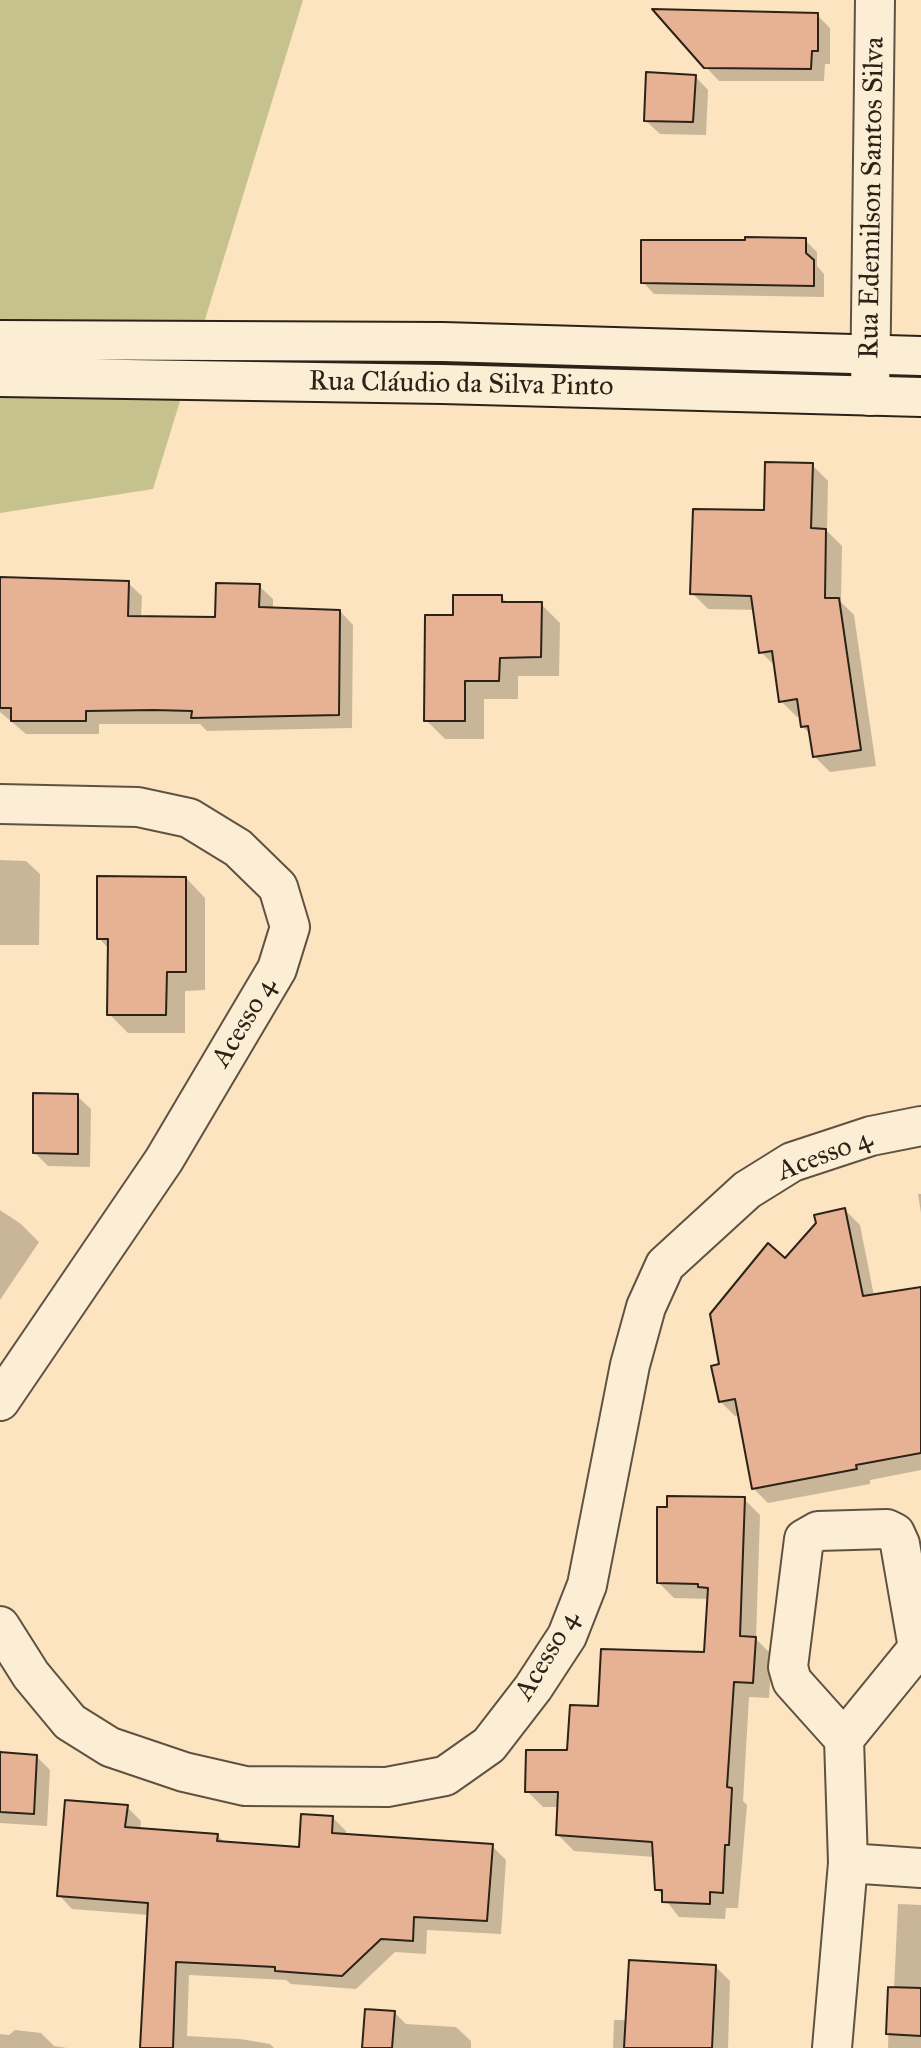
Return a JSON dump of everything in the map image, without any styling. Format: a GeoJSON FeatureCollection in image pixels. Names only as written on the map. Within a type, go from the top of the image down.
{"type":"FeatureCollection","features":[{"type":"Feature","properties":{"kind":"street","name":"Rua Edemilson Santos Silva"},"geometry":{"type":"LineString","coordinates":[[870,396],[875,0]]}},
{"type":"Feature","properties":{"kind":"street","name":"Rua Cláudio da Silva Pinto"},"geometry":{"type":"LineString","coordinates":[[0,340],[443,342],[921,356]]}},
{"type":"Feature","properties":{"kind":"street"},"geometry":{"type":"LineString","coordinates":[[55,378],[56,340]]}},
{"type":"Feature","properties":{"kind":"street"},"geometry":{"type":"LineString","coordinates":[[442,383],[443,342]]}},
{"type":"Feature","properties":{"kind":"street","name":"Rua Cláudio da Silva Pinto"},"geometry":{"type":"LineString","coordinates":[[0,377],[442,383],[921,397]]}},
{"type":"Feature","properties":{"kind":"street","name":"Acesso 4"},"geometry":{"type":"LineString","coordinates":[[0,804],[138,807],[189,818],[238,848],[278,887],[290,927],[277,968],[164,1160],[0,1401]]}},
{"type":"Feature","properties":{"kind":"street","name":"Acesso 4"},"geometry":{"type":"LineString","coordinates":[[0,1626],[31,1675],[70,1722],[110,1747],[184,1772],[245,1786],[387,1787],[445,1776],[489,1745],[533,1688],[567,1636],[587,1585],[630,1365],[646,1307],[665,1265],[747,1190],[792,1162],[871,1136],[921,1126]]}},
{"type":"Feature","properties":{"kind":"street"},"geometry":{"type":"LineString","coordinates":[[832,2048],[848,1863],[844,1739],[789,1675],[801,1547],[804,1539],[818,1531],[887,1530],[895,1533],[900,1544],[918,1648],[844,1739]]}},
{"type":"Feature","properties":{"kind":"street"},"geometry":{"type":"LineString","coordinates":[[848,1863],[921,1868]]}},
{"type":"Feature","properties":{"kind":"shaded area"},"geometry":{"type":"Polygon","coordinates":[[[0,0],[303,0],[153,489],[0,513],[0,0]]]}},
{"type":"Feature","properties":{"kind":"building"},"geometry":{"type":"Polygon","coordinates":[[[652,9],[818,13],[818,51],[812,51],[811,69],[704,68],[652,9]]]}},
{"type":"Feature","properties":{"kind":"building"},"geometry":{"type":"Polygon","coordinates":[[[646,72],[696,75],[693,122],[644,121],[646,72]]]}},
{"type":"Feature","properties":{"kind":"building"},"geometry":{"type":"Polygon","coordinates":[[[745,237],[806,238],[806,253],[814,260],[814,286],[641,283],[641,240],[745,240],[745,237]]]}},
{"type":"Feature","properties":{"kind":"building"},"geometry":{"type":"Polygon","coordinates":[[[765,462],[813,463],[811,528],[826,529],[825,598],[839,598],[861,750],[813,757],[808,726],[801,727],[797,699],[779,702],[772,651],[759,653],[751,596],[690,594],[693,509],[764,510],[765,462]]]}},
{"type":"Feature","properties":{"kind":"building"},"geometry":{"type":"Polygon","coordinates":[[[0,577],[129,581],[128,616],[215,617],[216,583],[260,584],[259,607],[340,610],[339,715],[191,718],[192,711],[86,711],[86,721],[11,721],[11,708],[0,708],[0,577]]]}},
{"type":"Feature","properties":{"kind":"building"},"geometry":{"type":"Polygon","coordinates":[[[453,595],[502,595],[502,602],[542,602],[541,657],[500,658],[499,681],[465,681],[465,721],[424,721],[425,615],[453,615],[453,595]]]}},
{"type":"Feature","properties":{"kind":"building"},"geometry":{"type":"Polygon","coordinates":[[[97,876],[186,877],[186,972],[167,972],[166,1015],[107,1015],[108,939],[97,939],[97,876]]]}},
{"type":"Feature","properties":{"kind":"building"},"geometry":{"type":"Polygon","coordinates":[[[33,1093],[78,1094],[78,1154],[33,1153],[33,1093]]]}},
{"type":"Feature","properties":{"kind":"building"},"geometry":{"type":"Polygon","coordinates":[[[845,1208],[863,1296],[921,1287],[921,1453],[856,1465],[857,1469],[752,1489],[735,1399],[719,1402],[711,1366],[719,1364],[710,1314],[768,1243],[785,1258],[816,1223],[814,1215],[845,1208]]]}},
{"type":"Feature","properties":{"kind":"building"},"geometry":{"type":"Polygon","coordinates":[[[667,1496],[745,1497],[740,1636],[756,1637],[753,1683],[734,1682],[727,1787],[732,1788],[729,1845],[725,1845],[723,1893],[710,1892],[710,1904],[662,1902],[662,1890],[655,1890],[652,1842],[556,1835],[558,1792],[525,1792],[526,1750],[567,1750],[570,1705],[598,1706],[601,1649],[704,1652],[708,1588],[698,1587],[698,1584],[657,1583],[657,1507],[667,1507],[667,1496]]]}},
{"type":"Feature","properties":{"kind":"building"},"geometry":{"type":"Polygon","coordinates":[[[0,1752],[37,1755],[34,1814],[0,1812],[0,1752]]]}},
{"type":"Feature","properties":{"kind":"building"},"geometry":{"type":"Polygon","coordinates":[[[65,1800],[128,1805],[125,1827],[218,1834],[217,1841],[299,1847],[301,1814],[333,1816],[332,1833],[493,1844],[487,1921],[414,1917],[413,1941],[381,1939],[342,1976],[275,1971],[275,1967],[176,1962],[173,2048],[140,2048],[148,1903],[57,1896],[65,1800]]]}},
{"type":"Feature","properties":{"kind":"building"},"geometry":{"type":"Polygon","coordinates":[[[629,1960],[716,1965],[712,2048],[624,2048],[629,1960]]]}},
{"type":"Feature","properties":{"kind":"building"},"geometry":{"type":"Polygon","coordinates":[[[888,1987],[921,1988],[921,2036],[886,2034],[888,1987]]]}},
{"type":"Feature","properties":{"kind":"building"},"geometry":{"type":"Polygon","coordinates":[[[365,2009],[395,2011],[392,2048],[362,2048],[365,2009]]]}}]}
